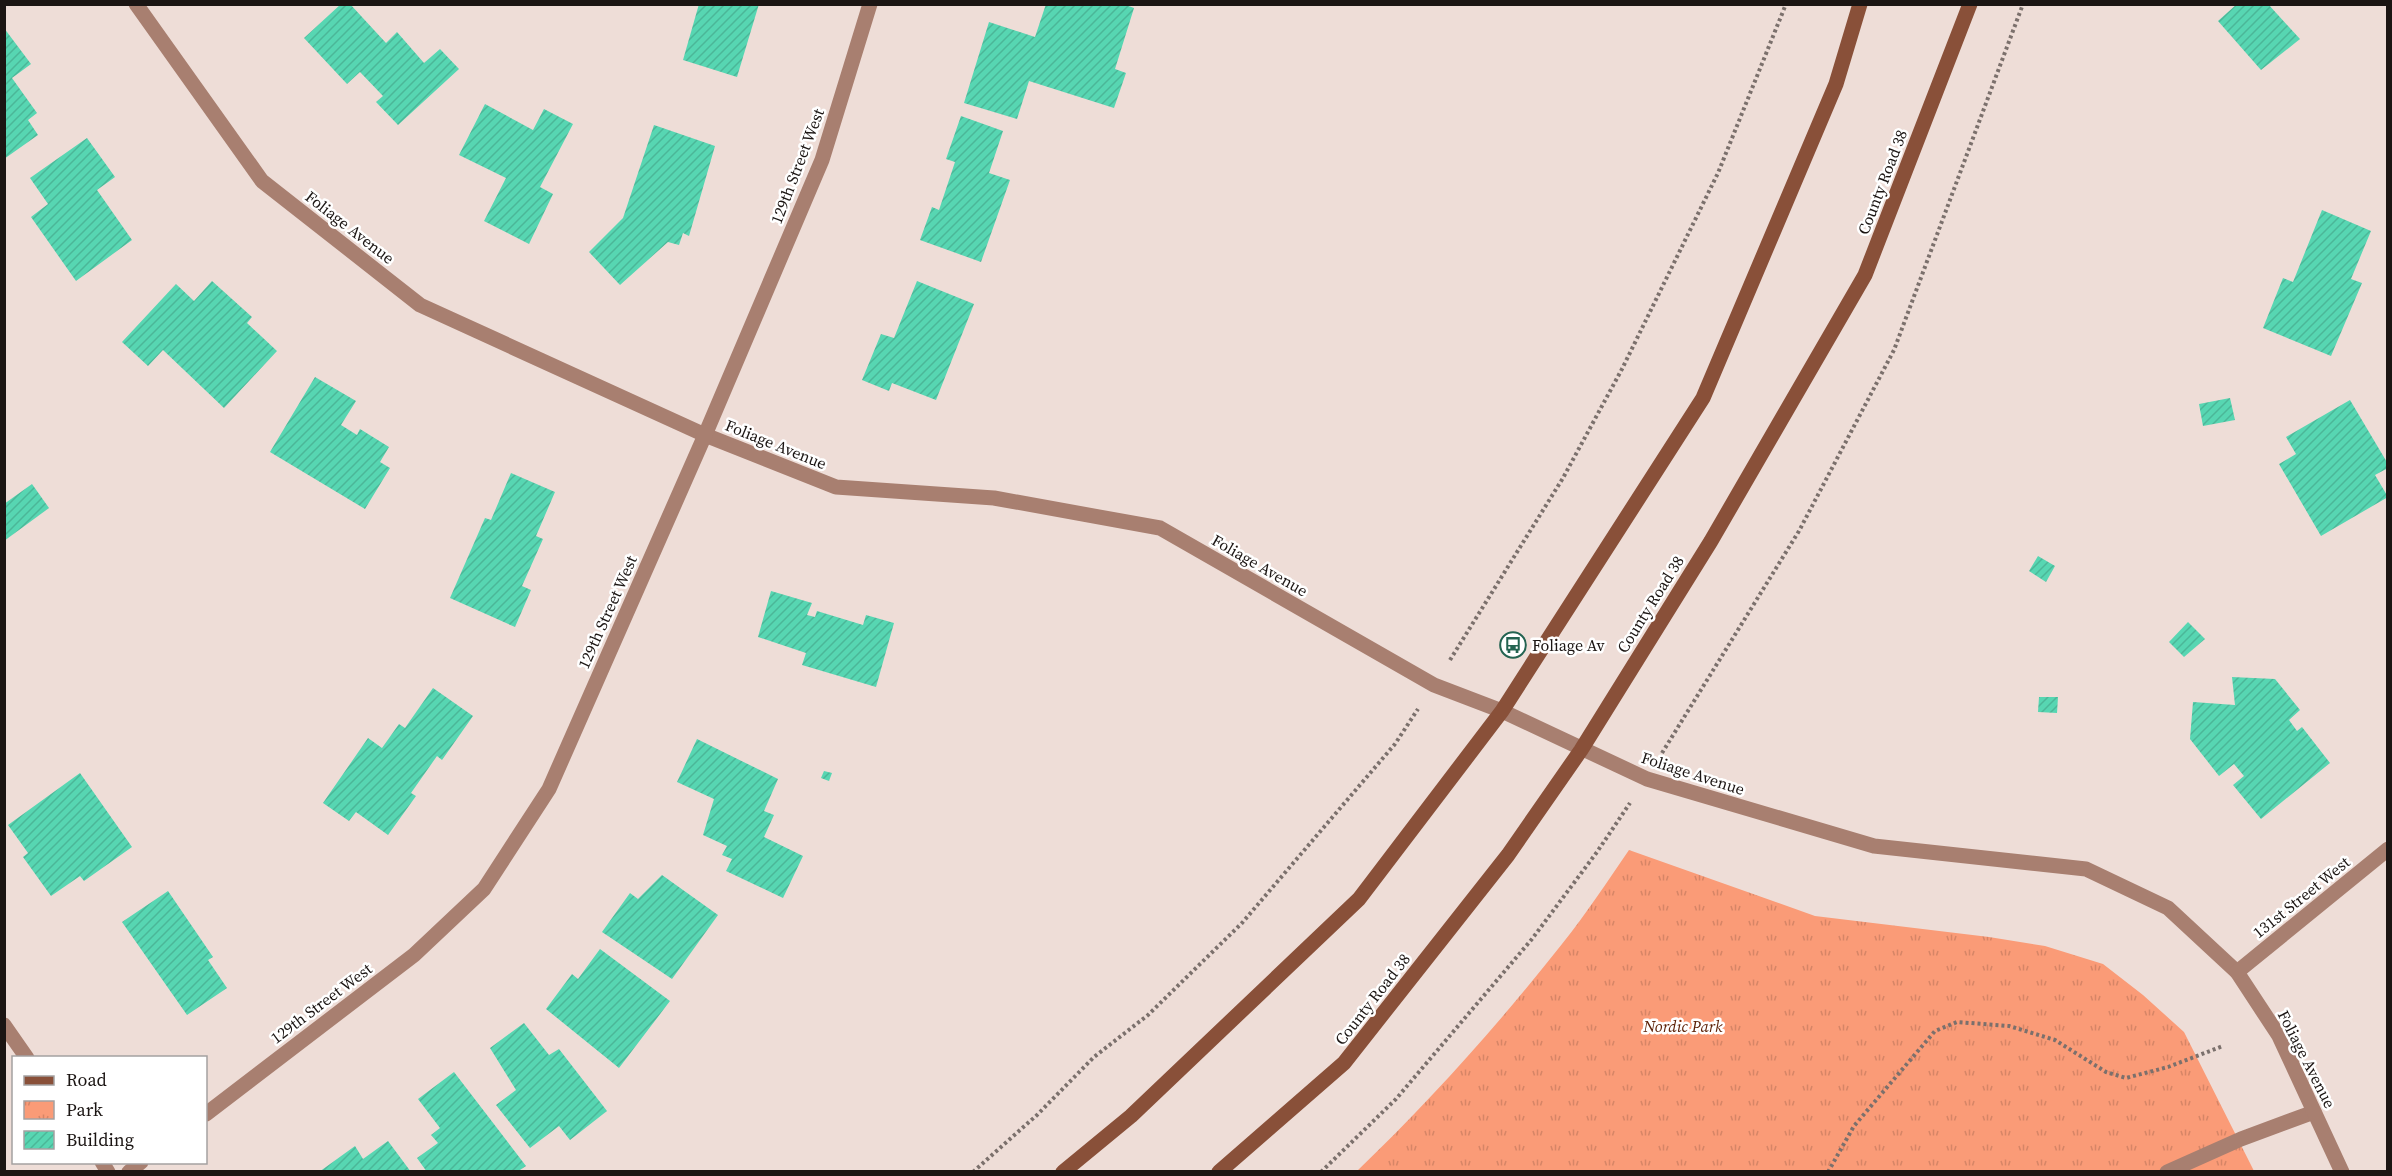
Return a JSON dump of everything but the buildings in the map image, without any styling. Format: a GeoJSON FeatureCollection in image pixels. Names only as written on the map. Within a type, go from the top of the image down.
{"type":"FeatureCollection","features":[{"type":"Feature","properties":{"kind":"main road"},"geometry":{"type":"LineString","coordinates":[[1063,1172],[1131,1116],[1359,899],[1502,711],[1704,398],[1836,84],[1860,4]]}},
{"type":"Feature","properties":{"kind":"main road","name":"County Road 38"},"geometry":{"type":"LineString","coordinates":[[1219,1172],[1344,1064],[1508,855],[1581,750],[1711,541],[1865,275],[1970,4]]}},
{"type":"Feature","properties":{"kind":"street","name":"Foliage Avenue"},"geometry":{"type":"LineString","coordinates":[[136,4],[262,181],[420,305],[705,435],[836,487],[993,498],[1160,528],[1434,685],[1502,711],[1647,779],[1874,846],[2086,870],[2168,908],[2237,972],[2279,1036],[2342,1172]]}},
{"type":"Feature","properties":{"kind":"street","name":"129th Street West"},"geometry":{"type":"LineString","coordinates":[[207,1113],[414,955],[484,889],[549,789],[705,435],[822,160],[870,4]]}},
{"type":"Feature","properties":{"kind":"street","name":"131st Street West"},"geometry":{"type":"LineString","coordinates":[[2237,972],[2388,849]]}},
{"type":"Feature","properties":{"kind":"street"},"geometry":{"type":"LineString","coordinates":[[4,1025],[26,1056]]}},
{"type":"Feature","properties":{"kind":"street"},"geometry":{"type":"LineString","coordinates":[[2167,1172],[2241,1139],[2314,1112]]}},
{"type":"Feature","properties":{"kind":"path"},"geometry":{"type":"LineString","coordinates":[[972,1172],[1037,1115],[1094,1057],[1148,1015],[1242,923],[1395,744],[1563,478],[1622,369],[1718,173],[1786,4]]}},
{"type":"Feature","properties":{"kind":"path"},"geometry":{"type":"LineString","coordinates":[[1321,1172],[1396,1099],[1532,939],[1597,852],[1647,779],[1799,531],[1894,350],[2023,4]]}},
{"type":"Feature","properties":{"kind":"path"},"geometry":{"type":"LineString","coordinates":[[1828,1172],[1854,1126],[1935,1031],[1957,1022],[2009,1026],[2055,1040],[2106,1072],[2126,1078],[2168,1067],[2223,1046]]}},
{"type":"Feature","properties":{"kind":"green space","name":"Nordic Park"},"geometry":{"type":"Polygon","coordinates":[[[1629,850],[1815,916],[2045,946],[2103,964],[2143,995],[2184,1032],[2254,1171],[1356,1172],[1437,1090],[1514,1003],[1571,933],[1629,850]]]}},
{"type":"Feature","properties":{"kind":"place","name":"Foliage Av"},"geometry":{"type":"Point","coordinates":[1513,645]}}]}
